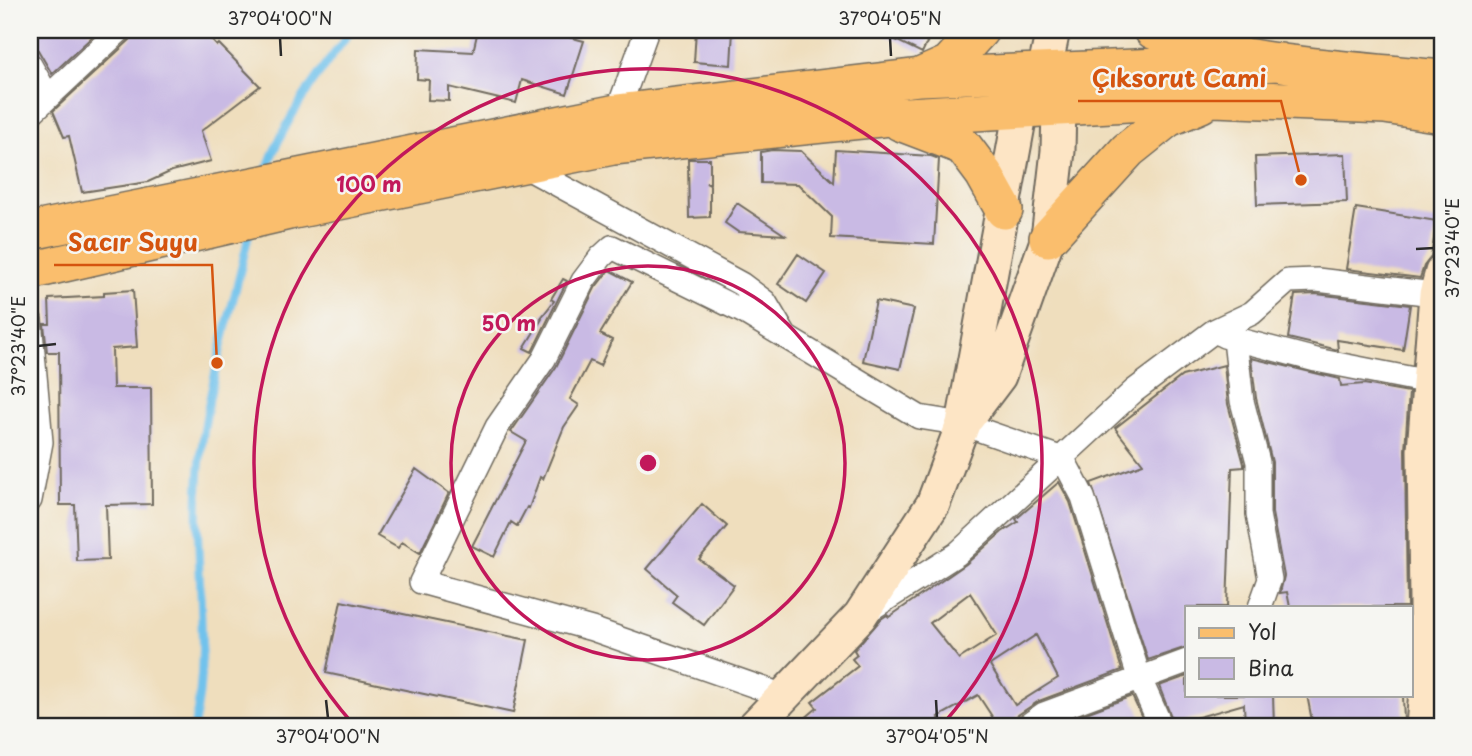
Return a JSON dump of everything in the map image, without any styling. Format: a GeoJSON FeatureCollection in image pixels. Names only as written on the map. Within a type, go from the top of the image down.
{"type":"FeatureCollection","features":[{"type":"Feature","properties":{"kind":"main road"},"geometry":{"type":"LineString","coordinates":[[920,77],[950,64],[980,30]]}},
{"type":"Feature","properties":{"kind":"main road"},"geometry":{"type":"LineString","coordinates":[[1153,30],[1177,41],[1280,62],[1442,79]]}},
{"type":"Feature","properties":{"kind":"main road"},"geometry":{"type":"LineString","coordinates":[[30,231],[617,113],[920,77],[1280,62]]}},
{"type":"Feature","properties":{"kind":"main road"},"geometry":{"type":"LineString","coordinates":[[1048,238],[1128,150],[1168,118],[1214,98]]}},
{"type":"Feature","properties":{"kind":"main road"},"geometry":{"type":"LineString","coordinates":[[30,271],[289,211],[613,146],[890,117],[1214,98],[1385,105],[1442,114]]}},
{"type":"Feature","properties":{"kind":"main road"},"geometry":{"type":"LineString","coordinates":[[890,117],[963,146],[984,174],[1004,210]]}},
{"type":"Feature","properties":{"kind":"street"},"geometry":{"type":"LineString","coordinates":[[30,114],[120,30]]}},
{"type":"Feature","properties":{"kind":"street"},"geometry":{"type":"LineString","coordinates":[[617,113],[647,30]]}},
{"type":"Feature","properties":{"kind":"street"},"geometry":{"type":"LineString","coordinates":[[755,726],[860,616],[933,504],[963,424],[1021,109],[1044,73],[1053,30]]}},
{"type":"Feature","properties":{"kind":"street"},"geometry":{"type":"LineString","coordinates":[[30,65],[48,97]]}},
{"type":"Feature","properties":{"kind":"street"},"geometry":{"type":"LineString","coordinates":[[963,424],[999,376],[1048,238],[1058,151],[1059,106],[1044,73]]}},
{"type":"Feature","properties":{"kind":"street"},"geometry":{"type":"LineString","coordinates":[[520,164],[741,284],[765,302],[786,338]]}},
{"type":"Feature","properties":{"kind":"street"},"geometry":{"type":"LineString","coordinates":[[784,696],[592,629],[421,582],[496,426],[544,359],[583,281],[612,247],[744,312],[919,417],[963,424],[1063,459],[1083,497],[1139,677],[1161,726]]}},
{"type":"Feature","properties":{"kind":"street"},"geometry":{"type":"LineString","coordinates":[[860,616],[957,554],[1134,391],[1225,336],[1288,281],[1317,280],[1440,287],[1429,382],[1433,444],[1418,620],[1427,679],[1423,726]]}},
{"type":"Feature","properties":{"kind":"street"},"geometry":{"type":"LineString","coordinates":[[30,320],[41,442],[30,500]]}},
{"type":"Feature","properties":{"kind":"street"},"geometry":{"type":"LineString","coordinates":[[1225,336],[1316,360],[1429,382]]}},
{"type":"Feature","properties":{"kind":"street"},"geometry":{"type":"LineString","coordinates":[[1225,336],[1258,462],[1258,514],[1270,579],[1260,606]]}},
{"type":"Feature","properties":{"kind":"street"},"geometry":{"type":"LineString","coordinates":[[1027,726],[1044,714],[1185,662]]}},
{"type":"Feature","properties":{"kind":"building"},"geometry":{"type":"Polygon","coordinates":[[[45,30],[88,30],[93,36],[52,74],[31,38],[45,30]]]}},
{"type":"Feature","properties":{"kind":"building"},"geometry":{"type":"Polygon","coordinates":[[[134,30],[202,30],[260,86],[201,131],[211,161],[172,171],[148,182],[82,192],[69,136],[64,137],[53,111],[130,40],[134,30]]]}},
{"type":"Feature","properties":{"kind":"building"},"geometry":{"type":"Polygon","coordinates":[[[478,30],[567,30],[565,36],[584,41],[567,94],[522,80],[516,103],[449,87],[449,101],[428,100],[429,80],[417,79],[418,49],[473,52],[478,30]]]}},
{"type":"Feature","properties":{"kind":"building"},"geometry":{"type":"Polygon","coordinates":[[[696,30],[733,30],[731,65],[694,62],[696,30]]]}},
{"type":"Feature","properties":{"kind":"building"},"geometry":{"type":"Polygon","coordinates":[[[875,30],[933,30],[922,53],[875,30]]]}},
{"type":"Feature","properties":{"kind":"building"},"geometry":{"type":"Polygon","coordinates":[[[836,150],[931,156],[939,159],[934,244],[831,238],[832,217],[798,184],[761,183],[761,152],[801,151],[834,182],[836,150]]]}},
{"type":"Feature","properties":{"kind":"building"},"geometry":{"type":"Polygon","coordinates":[[[1345,154],[1347,202],[1257,205],[1255,157],[1345,154]]]}},
{"type":"Feature","properties":{"kind":"building"},"geometry":{"type":"Polygon","coordinates":[[[688,159],[710,159],[710,183],[706,183],[710,185],[710,217],[689,218],[688,159]]]}},
{"type":"Feature","properties":{"kind":"building"},"geometry":{"type":"Polygon","coordinates":[[[737,203],[785,235],[738,232],[725,223],[737,203]]]}},
{"type":"Feature","properties":{"kind":"building"},"geometry":{"type":"Polygon","coordinates":[[[1356,208],[1437,221],[1431,257],[1420,278],[1346,269],[1356,208]]]}},
{"type":"Feature","properties":{"kind":"building"},"geometry":{"type":"Polygon","coordinates":[[[798,254],[826,273],[806,303],[778,284],[798,254]]]}},
{"type":"Feature","properties":{"kind":"building"},"geometry":{"type":"Polygon","coordinates":[[[609,270],[632,282],[600,334],[612,340],[600,366],[590,361],[570,399],[579,405],[564,427],[543,479],[540,477],[529,508],[527,507],[517,526],[511,522],[494,557],[472,546],[526,441],[511,432],[556,367],[595,288],[609,270]]]}},
{"type":"Feature","properties":{"kind":"building"},"geometry":{"type":"Polygon","coordinates":[[[563,279],[567,281],[532,352],[524,348],[554,301],[551,299],[563,279]]]}},
{"type":"Feature","properties":{"kind":"building"},"geometry":{"type":"Polygon","coordinates":[[[133,290],[137,347],[112,349],[113,388],[151,388],[152,504],[106,505],[108,560],[77,561],[75,505],[60,505],[59,352],[47,352],[44,324],[50,324],[49,299],[104,296],[104,292],[133,290]]]}},
{"type":"Feature","properties":{"kind":"building"},"geometry":{"type":"Polygon","coordinates":[[[1316,294],[1410,305],[1403,350],[1337,340],[1338,350],[1288,338],[1295,295],[1316,294]]]}},
{"type":"Feature","properties":{"kind":"building"},"geometry":{"type":"Polygon","coordinates":[[[876,301],[914,309],[900,369],[863,361],[876,301]]]}},
{"type":"Feature","properties":{"kind":"building"},"geometry":{"type":"Polygon","coordinates":[[[1251,358],[1340,379],[1341,386],[1364,384],[1409,392],[1405,450],[1407,606],[1290,606],[1287,592],[1280,593],[1284,576],[1272,513],[1272,462],[1256,398],[1251,358]]]}},
{"type":"Feature","properties":{"kind":"building"},"geometry":{"type":"Polygon","coordinates":[[[1224,365],[1228,404],[1244,467],[1232,468],[1227,606],[1185,606],[1185,648],[1148,660],[1091,483],[1143,464],[1115,428],[1182,376],[1224,365]]]}},
{"type":"Feature","properties":{"kind":"building"},"geometry":{"type":"Polygon","coordinates":[[[416,469],[449,493],[420,553],[402,542],[398,548],[377,536],[416,469]]]}},
{"type":"Feature","properties":{"kind":"building"},"geometry":{"type":"Polygon","coordinates":[[[1059,482],[1070,502],[1122,670],[1039,701],[1018,715],[1013,726],[980,726],[993,718],[978,695],[938,717],[945,726],[796,726],[817,708],[812,702],[858,666],[852,659],[857,655],[854,650],[881,619],[887,615],[889,617],[966,564],[1002,532],[1018,522],[1016,519],[1059,482]],[[970,593],[930,623],[959,659],[997,635],[970,593]],[[1036,635],[990,665],[1015,705],[1058,678],[1036,635]]]}},
{"type":"Feature","properties":{"kind":"building"},"geometry":{"type":"Polygon","coordinates":[[[702,504],[727,526],[699,559],[734,585],[704,625],[672,602],[677,595],[647,569],[702,504]]]}},
{"type":"Feature","properties":{"kind":"building"},"geometry":{"type":"Polygon","coordinates":[[[341,601],[528,640],[513,713],[326,673],[341,601]]]}},
{"type":"Feature","properties":{"kind":"building"},"geometry":{"type":"Polygon","coordinates":[[[1185,677],[1185,696],[1273,696],[1274,726],[1245,726],[1244,704],[1174,724],[1159,686],[1185,677]]]}},
{"type":"Feature","properties":{"kind":"building"},"geometry":{"type":"Polygon","coordinates":[[[1132,696],[1146,726],[1051,726],[1132,696]]]}},
{"type":"Feature","properties":{"kind":"building"},"geometry":{"type":"Polygon","coordinates":[[[1307,696],[1403,696],[1404,723],[1313,726],[1307,696]]]}},
{"type":"Feature","properties":{"kind":"waterway"},"geometry":{"type":"LineString","coordinates":[[265,173],[292,115],[352,30]]}},
{"type":"Feature","properties":{"kind":"waterway"},"geometry":{"type":"LineString","coordinates":[[194,726],[199,698],[202,640],[198,520],[200,457],[211,391],[250,229]]}},
{"type":"Feature","properties":{"kind":"place","name":"Çıksorut Cami"},"geometry":{"type":"Point","coordinates":[1301,180]}},
{"type":"Feature","properties":{"kind":"place","name":"Sacır Suyu"},"geometry":{"type":"Point","coordinates":[217,363]}}]}
